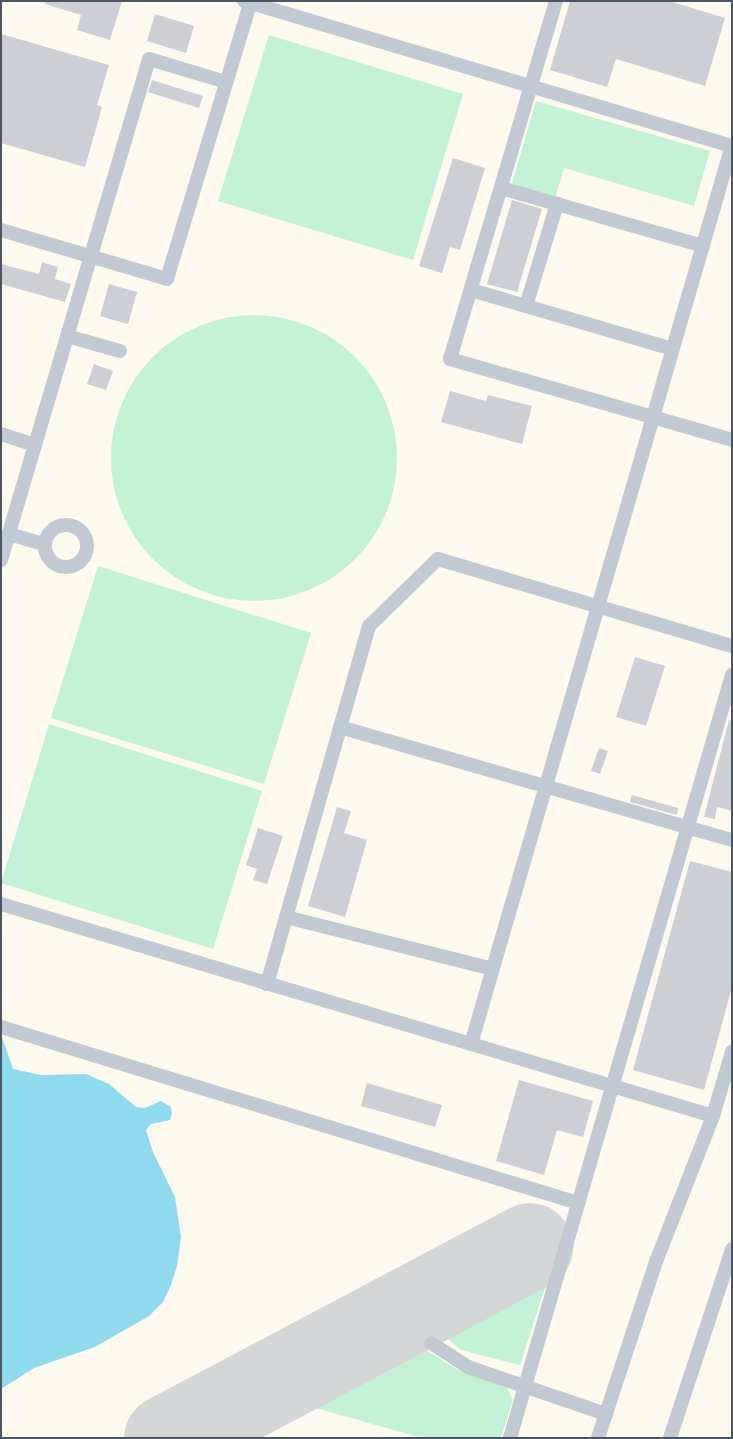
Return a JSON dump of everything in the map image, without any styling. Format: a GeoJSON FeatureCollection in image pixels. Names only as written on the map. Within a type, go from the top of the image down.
{"type":"FeatureCollection","features":[{"type":"Feature","properties":{"kind":"lane"},"geometry":{"type":"LineString","coordinates":[[556,1],[450,359],[732,440]]}},
{"type":"Feature","properties":{"kind":"lane"},"geometry":{"type":"LineString","coordinates":[[1,230],[167,279],[226,82],[248,2],[732,146],[471,1044]]}},
{"type":"Feature","properties":{"kind":"lane"},"geometry":{"type":"LineString","coordinates":[[1,560],[150,59],[226,82]]}},
{"type":"Feature","properties":{"kind":"lane"},"geometry":{"type":"LineString","coordinates":[[501,188],[703,246]]}},
{"type":"Feature","properties":{"kind":"lane"},"geometry":{"type":"LineString","coordinates":[[526,306],[556,204]]}},
{"type":"Feature","properties":{"kind":"lane"},"geometry":{"type":"LineString","coordinates":[[471,290],[673,349]]}},
{"type":"Feature","properties":{"kind":"lane"},"geometry":{"type":"LineString","coordinates":[[67,336],[120,351]]}},
{"type":"Feature","properties":{"kind":"lane"},"geometry":{"type":"LineString","coordinates":[[1,434],[35,445]]}},
{"type":"Feature","properties":{"kind":"lane"},"geometry":{"type":"LineString","coordinates":[[9,534],[44,544]]}},
{"type":"Feature","properties":{"kind":"lane"},"geometry":{"type":"LineString","coordinates":[[267,984],[369,626],[438,559],[732,646]]}},
{"type":"Feature","properties":{"kind":"lane"},"geometry":{"type":"LineString","coordinates":[[510,1438],[732,675]]}},
{"type":"Feature","properties":{"kind":"lane"},"geometry":{"type":"LineString","coordinates":[[340,727],[732,840]]}},
{"type":"Feature","properties":{"kind":"lane"},"geometry":{"type":"LineString","coordinates":[[1,904],[713,1116]]}},
{"type":"Feature","properties":{"kind":"lane"},"geometry":{"type":"LineString","coordinates":[[286,918],[493,969]]}},
{"type":"Feature","properties":{"kind":"lane"},"geometry":{"type":"LineString","coordinates":[[1,1027],[578,1203]]}},
{"type":"Feature","properties":{"kind":"lane"},"geometry":{"type":"LineString","coordinates":[[598,1438],[657,1259],[713,1116],[732,1052]]}},
{"type":"Feature","properties":{"kind":"lane"},"geometry":{"type":"LineString","coordinates":[[670,1438],[732,1249]]}},
{"type":"Feature","properties":{"kind":"lane"},"geometry":{"type":"LineString","coordinates":[[431,1343],[468,1367],[606,1414]]}},
{"type":"Feature","properties":{"kind":"shaded area"},"geometry":{"type":"Polygon","coordinates":[[[1,1],[732,1],[732,1438],[1,1438],[1,1]]]}},
{"type":"Feature","properties":{"kind":"green space"},"geometry":{"type":"Polygon","coordinates":[[[269,35],[463,94],[413,260],[218,201],[269,35]]]}},
{"type":"Feature","properties":{"kind":"green space"},"geometry":{"type":"Polygon","coordinates":[[[536,101],[710,151],[694,206],[564,168],[555,199],[511,187],[536,101]]]}},
{"type":"Feature","properties":{"kind":"green space"},"geometry":{"type":"Polygon","coordinates":[[[254,315],[282,318],[309,326],[334,339],[345,347],[365,367],[380,391],[391,416],[397,458],[394,486],[386,513],[373,538],[365,549],[345,569],[321,584],[296,595],[254,601],[226,598],[199,590],[174,577],[163,569],[143,549],[128,525],[117,500],[111,458],[114,430],[122,403],[135,378],[143,367],[163,347],[187,332],[212,321],[254,315]]]}},
{"type":"Feature","properties":{"kind":"green space"},"geometry":{"type":"Polygon","coordinates":[[[98,566],[311,633],[264,784],[51,718],[98,566]]]}},
{"type":"Feature","properties":{"kind":"green space"},"geometry":{"type":"Polygon","coordinates":[[[49,724],[262,791],[213,949],[1,883],[49,724]]]}},
{"type":"Feature","properties":{"kind":"green space"},"geometry":{"type":"Polygon","coordinates":[[[549,1275],[520,1365],[461,1350],[437,1330],[549,1275]]]}},
{"type":"Feature","properties":{"kind":"green space"},"geometry":{"type":"Polygon","coordinates":[[[418,1345],[458,1370],[507,1388],[513,1400],[501,1438],[422,1438],[305,1405],[418,1345]]]}},
{"type":"Feature","properties":{"kind":"water"},"geometry":{"type":"Polygon","coordinates":[[[1,1034],[13,1069],[41,1075],[86,1074],[109,1084],[136,1107],[145,1108],[161,1101],[171,1107],[172,1113],[170,1120],[151,1124],[146,1130],[153,1152],[175,1197],[181,1237],[177,1266],[171,1285],[163,1302],[149,1316],[95,1347],[34,1368],[1,1389],[1,1034]]]}},
{"type":"Feature","properties":{"kind":"building"},"geometry":{"type":"Polygon","coordinates":[[[45,1],[122,1],[110,40],[77,30],[81,15],[45,4],[45,1]]]}},
{"type":"Feature","properties":{"kind":"building"},"geometry":{"type":"Polygon","coordinates":[[[570,1],[669,1],[725,18],[705,86],[616,59],[607,87],[550,70],[570,1]]]}},
{"type":"Feature","properties":{"kind":"building"},"geometry":{"type":"Polygon","coordinates":[[[155,14],[194,26],[186,53],[147,41],[155,14]]]}},
{"type":"Feature","properties":{"kind":"building"},"geometry":{"type":"Polygon","coordinates":[[[1,34],[109,65],[97,105],[102,107],[85,167],[1,143],[1,34]]]}},
{"type":"Feature","properties":{"kind":"building"},"geometry":{"type":"Polygon","coordinates":[[[152,80],[203,96],[199,108],[148,92],[152,80]]]}},
{"type":"Feature","properties":{"kind":"building"},"geometry":{"type":"Polygon","coordinates":[[[453,158],[485,168],[460,250],[450,247],[442,273],[419,266],[453,158]]]}},
{"type":"Feature","properties":{"kind":"building"},"geometry":{"type":"Polygon","coordinates":[[[512,200],[542,209],[517,292],[487,284],[512,200]]]}},
{"type":"Feature","properties":{"kind":"building"},"geometry":{"type":"Polygon","coordinates":[[[42,262],[58,267],[55,279],[71,284],[65,302],[1,284],[1,264],[39,274],[42,262]]]}},
{"type":"Feature","properties":{"kind":"building"},"geometry":{"type":"Polygon","coordinates":[[[109,284],[137,292],[128,324],[100,316],[109,284]]]}},
{"type":"Feature","properties":{"kind":"building"},"geometry":{"type":"Polygon","coordinates":[[[94,364],[113,371],[106,390],[87,384],[94,364]]]}},
{"type":"Feature","properties":{"kind":"building"},"geometry":{"type":"Polygon","coordinates":[[[450,391],[486,401],[488,395],[532,406],[522,444],[441,422],[450,391]]]}},
{"type":"Feature","properties":{"kind":"building"},"geometry":{"type":"Polygon","coordinates":[[[635,657],[665,666],[646,726],[616,717],[635,657]]]}},
{"type":"Feature","properties":{"kind":"building"},"geometry":{"type":"Polygon","coordinates":[[[729,720],[732,721],[732,811],[717,807],[715,819],[704,817],[729,720]]]}},
{"type":"Feature","properties":{"kind":"building"},"geometry":{"type":"Polygon","coordinates":[[[599,748],[608,751],[600,774],[591,771],[599,748]]]}},
{"type":"Feature","properties":{"kind":"building"},"geometry":{"type":"Polygon","coordinates":[[[632,795],[678,808],[677,815],[630,802],[632,795]]]}},
{"type":"Feature","properties":{"kind":"building"},"geometry":{"type":"Polygon","coordinates":[[[337,807],[351,811],[344,833],[367,840],[345,917],[308,906],[337,807]]]}},
{"type":"Feature","properties":{"kind":"building"},"geometry":{"type":"Polygon","coordinates":[[[258,828],[283,836],[267,884],[253,880],[257,869],[246,865],[258,828]]]}},
{"type":"Feature","properties":{"kind":"building"},"geometry":{"type":"Polygon","coordinates":[[[690,861],[732,872],[732,987],[704,1090],[633,1070],[690,861]]]}},
{"type":"Feature","properties":{"kind":"building"},"geometry":{"type":"Polygon","coordinates":[[[519,1080],[593,1101],[583,1137],[557,1130],[544,1175],[496,1161],[519,1080]]]}},
{"type":"Feature","properties":{"kind":"building"},"geometry":{"type":"Polygon","coordinates":[[[367,1083],[442,1105],[435,1127],[361,1106],[367,1083]]]}},
{"type":"Feature","properties":{"kind":"runway"},"geometry":{"type":"LineString","coordinates":[[167,1438],[529,1246]]}}]}
